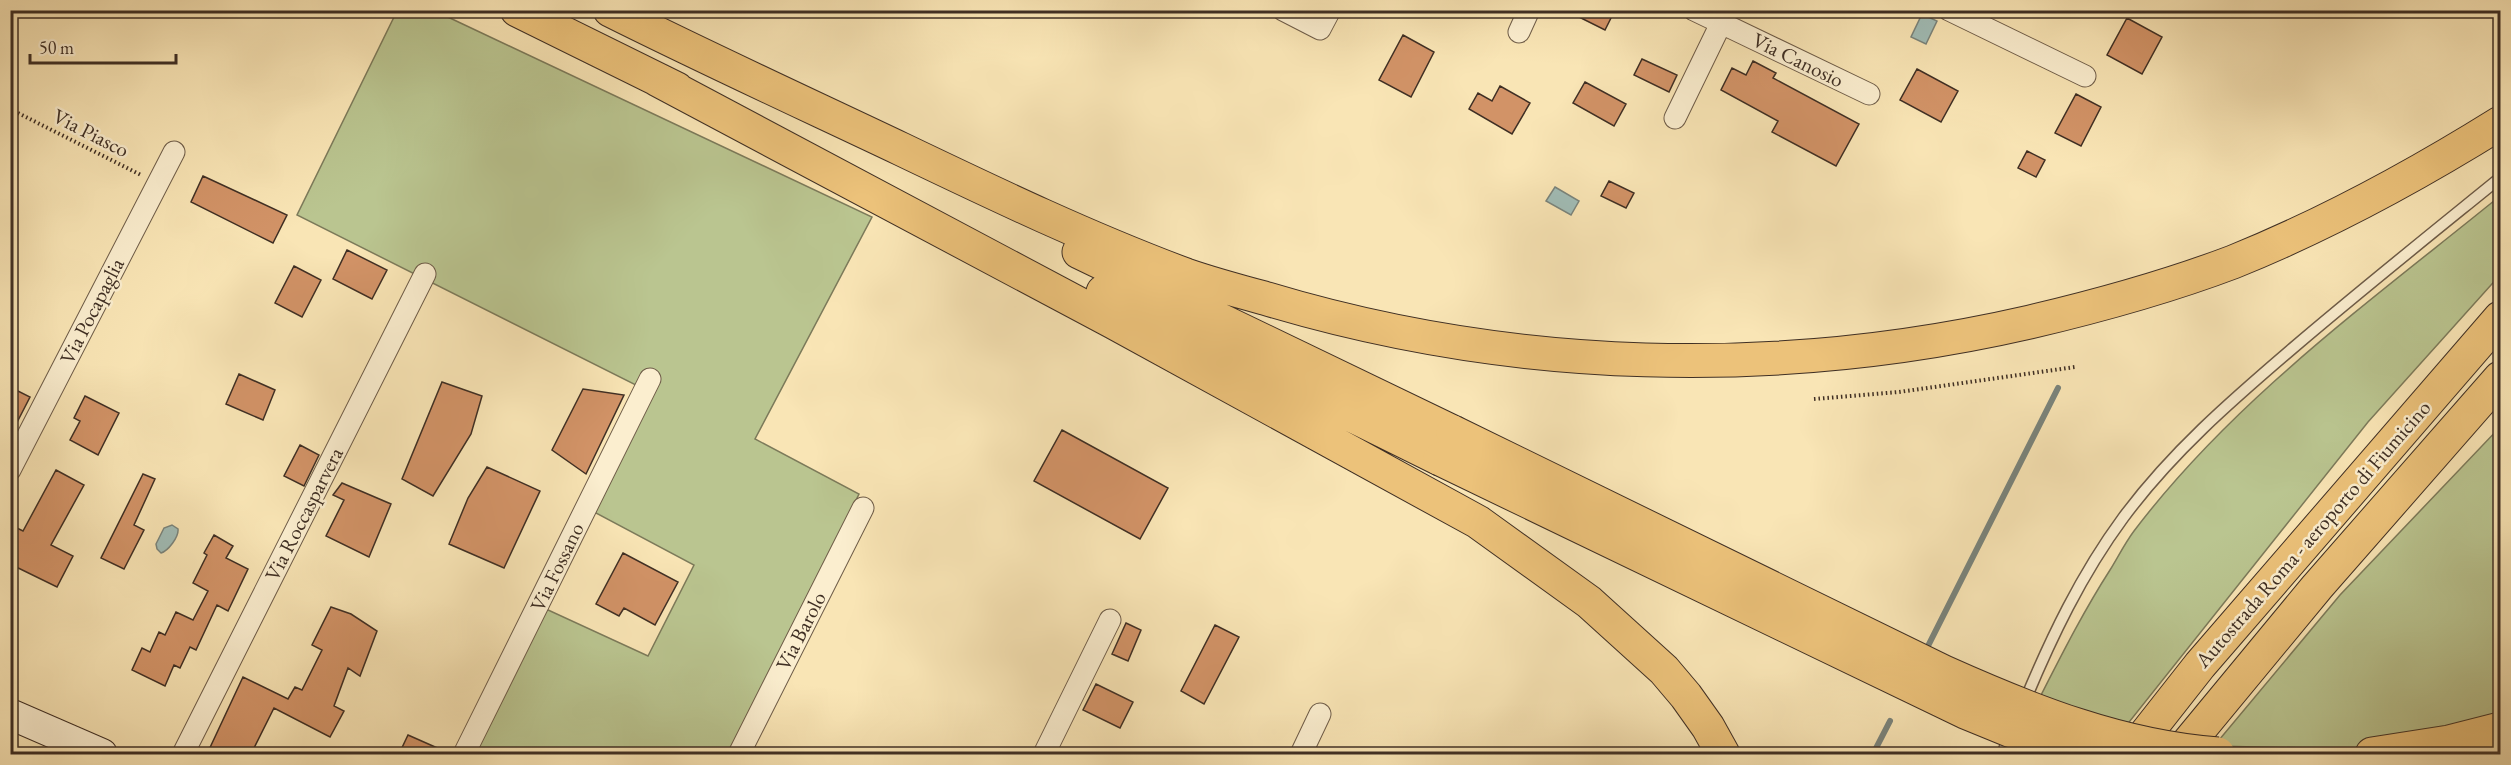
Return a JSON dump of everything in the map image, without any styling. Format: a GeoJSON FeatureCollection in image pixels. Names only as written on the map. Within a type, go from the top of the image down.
{"type":"FeatureCollection","features":[{"type":"Feature","properties":{"kind":"highway"},"geometry":{"type":"LineString","coordinates":[[517,10],[658,80],[952,218],[1994,694],[2056,718],[2135,742],[2218,754]]}},
{"type":"Feature","properties":{"kind":"highway"},"geometry":{"type":"LineString","coordinates":[[610,10],[1007,200],[1188,276],[1333,319],[1449,341],[1565,356],[1658,361],[1756,360],[1860,352],[1971,336],[2077,311],[2153,289],[2231,262],[2306,230],[2372,198],[2500,123]]}},
{"type":"Feature","properties":{"kind":"highway"},"geometry":{"type":"LineString","coordinates":[[672,41],[957,194],[1965,712],[2009,730],[2083,754]]}},
{"type":"Feature","properties":{"kind":"highway"},"geometry":{"type":"LineString","coordinates":[[658,80],[1102,317],[1478,522],[1588,602],[1649,656],[1686,696],[1708,727],[1723,754]]}},
{"type":"Feature","properties":{"kind":"highway","name":"Autostrada Roma - aeroporto di Fiumicino"},"geometry":{"type":"LineString","coordinates":[[2130,754],[2200,665],[2500,318]]}},
{"type":"Feature","properties":{"kind":"highway","name":"Autostrada Roma - aeroporto di Fiumicino"},"geometry":{"type":"LineString","coordinates":[[2179,754],[2317,587],[2500,378]]}},
{"type":"Feature","properties":{"kind":"highway"},"geometry":{"type":"LineString","coordinates":[[2372,754],[2449,742],[2500,729]]}},
{"type":"Feature","properties":{"kind":"street"},"geometry":{"type":"LineString","coordinates":[[1283,10],[1320,29],[1330,10]]}},
{"type":"Feature","properties":{"kind":"street"},"geometry":{"type":"LineString","coordinates":[[1519,32],[1529,10]]}},
{"type":"Feature","properties":{"kind":"street","name":"Via Canosio"},"geometry":{"type":"LineString","coordinates":[[1694,10],[1725,17],[1869,94]]}},
{"type":"Feature","properties":{"kind":"street"},"geometry":{"type":"LineString","coordinates":[[1949,10],[2085,76]]}},
{"type":"Feature","properties":{"kind":"street"},"geometry":{"type":"LineString","coordinates":[[1675,118],[1725,17]]}},
{"type":"Feature","properties":{"kind":"street","name":"Via Pocapaglia"},"geometry":{"type":"LineString","coordinates":[[10,470],[174,152]]}},
{"type":"Feature","properties":{"kind":"street","name":"Via Roccasparvera"},"geometry":{"type":"LineString","coordinates":[[183,754],[425,274]]}},
{"type":"Feature","properties":{"kind":"street","name":"Via Fossano"},"geometry":{"type":"LineString","coordinates":[[464,754],[650,379]]}},
{"type":"Feature","properties":{"kind":"street","name":"Via Barolo"},"geometry":{"type":"LineString","coordinates":[[740,754],[863,508]]}},
{"type":"Feature","properties":{"kind":"street"},"geometry":{"type":"LineString","coordinates":[[1044,754],[1110,620]]}},
{"type":"Feature","properties":{"kind":"street"},"geometry":{"type":"LineString","coordinates":[[10,714],[102,754]]}},
{"type":"Feature","properties":{"kind":"street"},"geometry":{"type":"LineString","coordinates":[[1301,754],[1320,714]]}},
{"type":"Feature","properties":{"kind":"lane"},"geometry":{"type":"LineString","coordinates":[[2002,754],[2038,670],[2087,573],[2123,519],[2173,457],[2224,407],[2286,354],[2500,178]]}},
{"type":"Feature","properties":{"kind":"path","name":"Via Piasco"},"geometry":{"type":"LineString","coordinates":[[10,109],[158,183]]}},
{"type":"Feature","properties":{"kind":"path"},"geometry":{"type":"LineString","coordinates":[[1814,399],[1899,392],[2075,367]]}},
{"type":"Feature","properties":{"kind":"green space"},"geometry":{"type":"Polygon","coordinates":[[[433,10],[872,217],[755,439],[859,494],[731,754],[474,754],[546,609],[648,656],[694,565],[594,512],[650,392],[297,215],[397,11],[433,10]]]}},
{"type":"Feature","properties":{"kind":"green space"},"geometry":{"type":"Polygon","coordinates":[[[2500,196],[2500,275],[2368,422],[2126,726],[2038,701],[2081,618],[2125,545],[2173,483],[2260,394],[2306,353],[2500,196]]]}},
{"type":"Feature","properties":{"kind":"green space"},"geometry":{"type":"Polygon","coordinates":[[[2500,427],[2500,720],[2423,738],[2349,749],[2214,746],[2340,595],[2500,427]]]}},
{"type":"Feature","properties":{"kind":"water"},"geometry":{"type":"Polygon","coordinates":[[[1922,14],[1937,21],[1926,44],[1911,37],[1922,14]]]}},
{"type":"Feature","properties":{"kind":"water"},"geometry":{"type":"Polygon","coordinates":[[[1555,187],[1579,201],[1571,215],[1546,201],[1555,187]]]}},
{"type":"Feature","properties":{"kind":"water"},"geometry":{"type":"Polygon","coordinates":[[[172,525],[178,529],[177,536],[170,547],[161,553],[156,544],[164,528],[172,525]]]}},
{"type":"Feature","properties":{"kind":"building"},"geometry":{"type":"Polygon","coordinates":[[[1565,10],[1615,10],[1605,30],[1565,10]]]}},
{"type":"Feature","properties":{"kind":"building"},"geometry":{"type":"Polygon","coordinates":[[[2127,18],[2162,37],[2142,74],[2107,55],[2127,18]]]}},
{"type":"Feature","properties":{"kind":"building"},"geometry":{"type":"Polygon","coordinates":[[[1403,35],[1434,52],[1411,97],[1379,80],[1403,35]]]}},
{"type":"Feature","properties":{"kind":"building"},"geometry":{"type":"Polygon","coordinates":[[[1642,59],[1677,75],[1669,92],[1634,75],[1642,59]]]}},
{"type":"Feature","properties":{"kind":"building"},"geometry":{"type":"Polygon","coordinates":[[[1753,61],[1776,73],[1773,78],[1859,124],[1836,166],[1772,132],[1778,121],[1721,90],[1732,68],[1746,75],[1753,61]]]}},
{"type":"Feature","properties":{"kind":"building"},"geometry":{"type":"Polygon","coordinates":[[[1917,69],[1958,91],[1941,122],[1900,100],[1917,69]]]}},
{"type":"Feature","properties":{"kind":"building"},"geometry":{"type":"Polygon","coordinates":[[[1585,82],[1626,104],[1614,126],[1573,103],[1585,82]]]}},
{"type":"Feature","properties":{"kind":"building"},"geometry":{"type":"Polygon","coordinates":[[[1500,86],[1530,103],[1512,134],[1469,109],[1478,93],[1492,101],[1500,86]]]}},
{"type":"Feature","properties":{"kind":"building"},"geometry":{"type":"Polygon","coordinates":[[[2076,94],[2101,107],[2081,146],[2055,133],[2076,94]]]}},
{"type":"Feature","properties":{"kind":"building"},"geometry":{"type":"Polygon","coordinates":[[[2027,151],[2045,160],[2036,177],[2018,168],[2027,151]]]}},
{"type":"Feature","properties":{"kind":"building"},"geometry":{"type":"Polygon","coordinates":[[[203,176],[287,215],[273,243],[191,202],[203,176]]]}},
{"type":"Feature","properties":{"kind":"building"},"geometry":{"type":"Polygon","coordinates":[[[1609,181],[1634,193],[1626,208],[1601,196],[1609,181]]]}},
{"type":"Feature","properties":{"kind":"building"},"geometry":{"type":"Polygon","coordinates":[[[347,250],[387,270],[372,299],[333,279],[347,250]]]}},
{"type":"Feature","properties":{"kind":"building"},"geometry":{"type":"Polygon","coordinates":[[[294,266],[321,280],[302,317],[275,303],[294,266]]]}},
{"type":"Feature","properties":{"kind":"building"},"geometry":{"type":"Polygon","coordinates":[[[239,374],[275,390],[263,420],[226,404],[239,374]]]}},
{"type":"Feature","properties":{"kind":"building"},"geometry":{"type":"Polygon","coordinates":[[[442,382],[482,396],[471,434],[433,496],[402,479],[442,382]]]}},
{"type":"Feature","properties":{"kind":"building"},"geometry":{"type":"Polygon","coordinates":[[[10,387],[30,397],[10,436],[10,387]]]}},
{"type":"Feature","properties":{"kind":"building"},"geometry":{"type":"Polygon","coordinates":[[[583,389],[624,395],[586,474],[552,450],[583,389]]]}},
{"type":"Feature","properties":{"kind":"building"},"geometry":{"type":"Polygon","coordinates":[[[85,396],[119,413],[98,455],[70,440],[80,421],[74,418],[85,396]]]}},
{"type":"Feature","properties":{"kind":"building"},"geometry":{"type":"Polygon","coordinates":[[[1062,430],[1168,488],[1140,539],[1034,481],[1062,430]]]}},
{"type":"Feature","properties":{"kind":"building"},"geometry":{"type":"Polygon","coordinates":[[[300,445],[319,455],[304,486],[284,476],[300,445]]]}},
{"type":"Feature","properties":{"kind":"building"},"geometry":{"type":"Polygon","coordinates":[[[487,467],[540,491],[504,568],[449,544],[468,498],[487,467]]]}},
{"type":"Feature","properties":{"kind":"building"},"geometry":{"type":"Polygon","coordinates":[[[56,470],[84,485],[51,545],[73,556],[57,587],[10,564],[10,540],[17,528],[23,531],[56,470]]]}},
{"type":"Feature","properties":{"kind":"building"},"geometry":{"type":"Polygon","coordinates":[[[143,474],[155,479],[134,525],[144,530],[124,569],[101,558],[143,474]]]}},
{"type":"Feature","properties":{"kind":"building"},"geometry":{"type":"Polygon","coordinates":[[[342,483],[391,504],[369,557],[326,536],[344,500],[333,495],[342,483]]]}},
{"type":"Feature","properties":{"kind":"building"},"geometry":{"type":"Polygon","coordinates":[[[214,535],[233,546],[226,558],[248,569],[228,611],[217,605],[196,650],[190,647],[180,668],[174,665],[165,686],[132,670],[142,648],[150,652],[159,632],[165,635],[176,612],[193,620],[208,591],[193,583],[207,555],[204,553],[214,535]]]}},
{"type":"Feature","properties":{"kind":"building"},"geometry":{"type":"Polygon","coordinates":[[[623,553],[678,582],[655,625],[624,608],[619,616],[596,604],[623,553]]]}},
{"type":"Feature","properties":{"kind":"building"},"geometry":{"type":"Polygon","coordinates":[[[331,607],[351,614],[377,631],[360,676],[348,668],[334,706],[344,711],[330,737],[274,708],[251,754],[207,754],[243,677],[288,699],[295,687],[302,690],[322,650],[312,645],[331,607]]]}},
{"type":"Feature","properties":{"kind":"building"},"geometry":{"type":"Polygon","coordinates":[[[1126,623],[1141,630],[1128,661],[1112,654],[1126,623]]]}},
{"type":"Feature","properties":{"kind":"building"},"geometry":{"type":"Polygon","coordinates":[[[1215,625],[1239,637],[1204,704],[1181,691],[1215,625]]]}},
{"type":"Feature","properties":{"kind":"building"},"geometry":{"type":"Polygon","coordinates":[[[1096,684],[1133,702],[1120,728],[1083,710],[1096,684]]]}},
{"type":"Feature","properties":{"kind":"building"},"geometry":{"type":"Polygon","coordinates":[[[408,735],[451,754],[399,754],[408,735]]]}},
{"type":"Feature","properties":{"kind":"waterway"},"geometry":{"type":"LineString","coordinates":[[1928,646],[2058,388]]}},
{"type":"Feature","properties":{"kind":"waterway"},"geometry":{"type":"LineString","coordinates":[[1873,754],[1890,721]]}}]}
